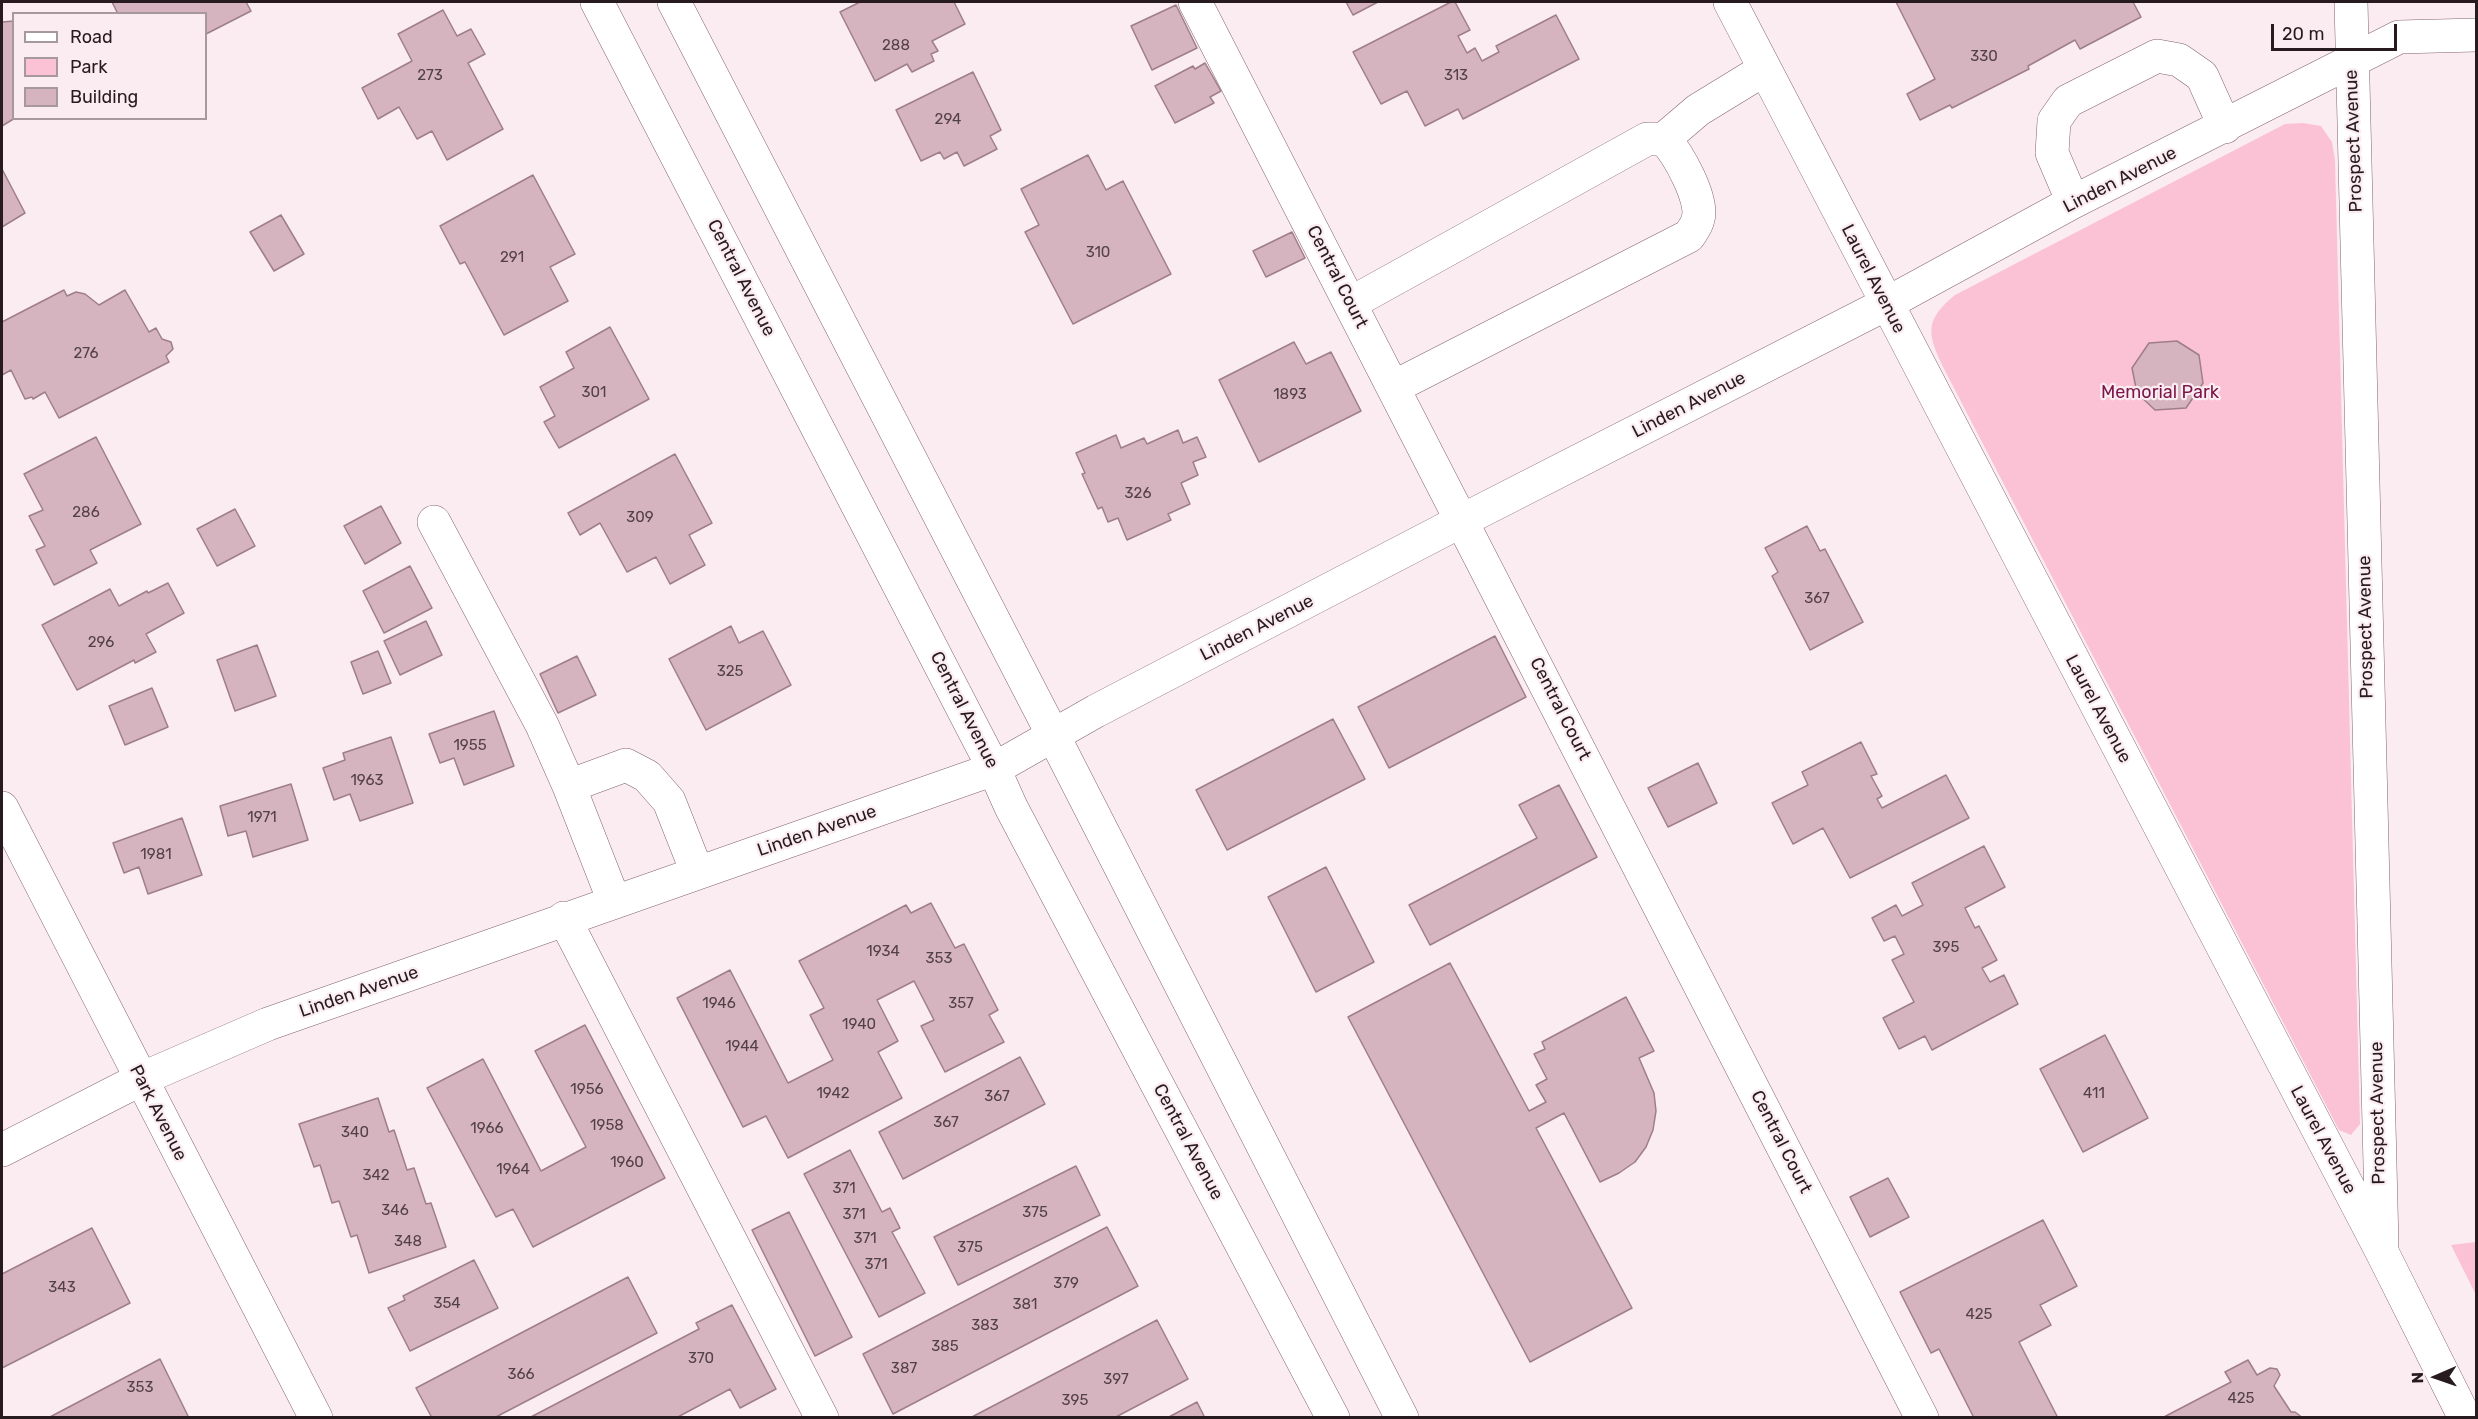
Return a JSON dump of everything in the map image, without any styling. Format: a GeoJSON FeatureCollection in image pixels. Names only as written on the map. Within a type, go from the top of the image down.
{"type":"FeatureCollection","features":[{"type":"Feature","properties":{"kind":"street","name":"Central Avenue"},"geometry":{"type":"LineString","coordinates":[[597,2],[994,769],[1011,807],[1333,1418]]}},
{"type":"Feature","properties":{"kind":"street"},"geometry":{"type":"LineString","coordinates":[[674,2],[1053,735],[1402,1418]]}},
{"type":"Feature","properties":{"kind":"street","name":"Central Court"},"geometry":{"type":"LineString","coordinates":[[1195,2],[1463,520],[1922,1418]]}},
{"type":"Feature","properties":{"kind":"street","name":"Laurel Avenue"},"geometry":{"type":"LineString","coordinates":[[1730,2],[2382,1252],[2465,1418]]}},
{"type":"Feature","properties":{"kind":"street","name":"Prospect Avenue"},"geometry":{"type":"LineString","coordinates":[[2351,2],[2382,1252]]}},
{"type":"Feature","properties":{"kind":"street","name":"Linden Avenue"},"geometry":{"type":"LineString","coordinates":[[2,1150],[141,1079],[268,1024],[564,918],[994,769],[1053,735],[1463,520],[1886,304],[2073,202],[2352,63],[2399,37],[2476,35]]}},
{"type":"Feature","properties":{"kind":"street"},"geometry":{"type":"LineString","coordinates":[[2073,202],[2052,153],[2054,121],[2068,100],[2157,56],[2179,60],[2202,76],[2225,127]]}},
{"type":"Feature","properties":{"kind":"street"},"geometry":{"type":"LineString","coordinates":[[1351,303],[1647,139],[1664,139],[1698,110],[1765,69]]}},
{"type":"Feature","properties":{"kind":"street"},"geometry":{"type":"LineString","coordinates":[[1394,387],[1689,236],[1698,219],[1698,202],[1677,154],[1664,139]]}},
{"type":"Feature","properties":{"kind":"street"},"geometry":{"type":"LineString","coordinates":[[434,522],[542,725],[569,786],[614,901]]}},
{"type":"Feature","properties":{"kind":"street"},"geometry":{"type":"LineString","coordinates":[[569,786],[626,765],[647,776],[669,801],[697,872]]}},
{"type":"Feature","properties":{"kind":"street","name":"Park Avenue"},"geometry":{"type":"LineString","coordinates":[[2,808],[316,1418]]}},
{"type":"Feature","properties":{"kind":"street"},"geometry":{"type":"LineString","coordinates":[[564,918],[822,1418]]}},
{"type":"Feature","properties":{"kind":"green space","name":"Memorial Park"},"geometry":{"type":"Polygon","coordinates":[[[2303,123],[2321,126],[2332,142],[2335,160],[2360,1124],[2351,1135],[2339,1130],[1942,365],[1933,344],[1932,335],[1934,319],[1938,312],[1955,295],[2285,124],[2303,123]]]}},
{"type":"Feature","properties":{"kind":"green space"},"geometry":{"type":"Polygon","coordinates":[[[2476,1242],[2476,1295],[2451,1245],[2476,1242]]]}},
{"type":"Feature","properties":{"kind":"building"},"geometry":{"type":"Polygon","coordinates":[[[112,2],[246,2],[251,11],[207,33],[207,12],[117,12],[112,2]]]}},
{"type":"Feature","properties":{"kind":"building"},"geometry":{"type":"Polygon","coordinates":[[[860,2],[954,2],[965,24],[932,41],[938,51],[931,54],[934,61],[912,72],[907,64],[875,81],[840,12],[860,2]]]}},
{"type":"Feature","properties":{"kind":"building"},"geometry":{"type":"Polygon","coordinates":[[[1346,2],[1378,2],[1353,15],[1346,2]]]}},
{"type":"Feature","properties":{"kind":"building"},"geometry":{"type":"Polygon","coordinates":[[[1455,2],[1470,30],[1458,36],[1467,53],[1475,48],[1482,61],[1499,52],[1496,46],[1556,15],[1579,59],[1463,119],[1458,109],[1425,126],[1407,91],[1381,104],[1353,52],[1455,2]]]}},
{"type":"Feature","properties":{"kind":"building"},"geometry":{"type":"Polygon","coordinates":[[[1896,2],[2133,2],[2141,17],[2080,49],[2075,40],[2028,66],[2029,69],[1952,108],[1950,105],[1920,120],[1907,94],[1935,79],[1896,2]]]}},
{"type":"Feature","properties":{"kind":"building"},"geometry":{"type":"Polygon","coordinates":[[[1176,5],[1197,48],[1152,70],[1131,26],[1176,5]]]}},
{"type":"Feature","properties":{"kind":"building"},"geometry":{"type":"Polygon","coordinates":[[[443,10],[457,36],[471,29],[485,54],[468,63],[503,129],[447,160],[432,131],[417,139],[399,107],[378,119],[362,88],[412,61],[398,34],[443,10]]]}},
{"type":"Feature","properties":{"kind":"building"},"geometry":{"type":"Polygon","coordinates":[[[12,21],[12,120],[2,126],[2,22],[12,21]]]}},
{"type":"Feature","properties":{"kind":"building"},"geometry":{"type":"Polygon","coordinates":[[[1205,63],[1221,91],[1210,97],[1214,103],[1175,123],[1155,86],[1193,66],[1195,69],[1205,63]]]}},
{"type":"Feature","properties":{"kind":"building"},"geometry":{"type":"Polygon","coordinates":[[[973,72],[1001,130],[990,136],[997,149],[964,166],[957,152],[944,159],[940,152],[921,161],[896,110],[973,72]]]}},
{"type":"Feature","properties":{"kind":"building"},"geometry":{"type":"Polygon","coordinates":[[[1088,155],[1106,190],[1123,181],[1171,274],[1073,324],[1025,232],[1039,225],[1021,189],[1088,155]]]}},
{"type":"Feature","properties":{"kind":"building"},"geometry":{"type":"Polygon","coordinates":[[[2,169],[25,213],[2,227],[2,169]]]}},
{"type":"Feature","properties":{"kind":"building"},"geometry":{"type":"Polygon","coordinates":[[[533,175],[575,254],[550,267],[568,301],[504,335],[465,262],[460,264],[440,226],[533,175]]]}},
{"type":"Feature","properties":{"kind":"building"},"geometry":{"type":"Polygon","coordinates":[[[281,215],[304,254],[274,271],[250,232],[281,215]]]}},
{"type":"Feature","properties":{"kind":"building"},"geometry":{"type":"Polygon","coordinates":[[[1292,232],[1305,258],[1266,277],[1253,251],[1292,232]]]}},
{"type":"Feature","properties":{"kind":"building"},"geometry":{"type":"Polygon","coordinates":[[[64,290],[67,296],[76,292],[85,294],[99,305],[125,290],[149,332],[156,328],[162,339],[171,342],[173,349],[166,356],[169,362],[59,418],[45,392],[33,399],[32,397],[25,399],[11,370],[2,375],[2,322],[64,290]]]}},
{"type":"Feature","properties":{"kind":"building"},"geometry":{"type":"Polygon","coordinates":[[[610,327],[649,399],[559,448],[544,422],[555,416],[540,387],[574,368],[566,352],[610,327]]]}},
{"type":"Feature","properties":{"kind":"building"},"geometry":{"type":"Polygon","coordinates":[[[2177,341],[2199,355],[2203,383],[2186,408],[2155,410],[2137,393],[2132,368],[2149,343],[2177,341]]]}},
{"type":"Feature","properties":{"kind":"building"},"geometry":{"type":"Polygon","coordinates":[[[1294,342],[1306,364],[1331,352],[1361,411],[1259,462],[1219,380],[1294,342]]]}},
{"type":"Feature","properties":{"kind":"building"},"geometry":{"type":"Polygon","coordinates":[[[1178,430],[1183,443],[1197,437],[1206,457],[1193,462],[1198,475],[1181,483],[1190,504],[1168,514],[1171,520],[1127,540],[1118,518],[1108,522],[1102,507],[1098,509],[1082,474],[1085,473],[1076,453],[1116,435],[1121,448],[1144,438],[1147,444],[1178,430]]]}},
{"type":"Feature","properties":{"kind":"building"},"geometry":{"type":"Polygon","coordinates":[[[96,437],[141,524],[90,550],[97,563],[54,585],[36,550],[45,546],[29,516],[43,510],[24,474],[96,437]]]}},
{"type":"Feature","properties":{"kind":"building"},"geometry":{"type":"Polygon","coordinates":[[[675,454],[712,523],[689,535],[705,565],[670,584],[656,557],[627,572],[600,523],[580,535],[568,513],[675,454]]]}},
{"type":"Feature","properties":{"kind":"building"},"geometry":{"type":"Polygon","coordinates":[[[381,506],[401,543],[365,564],[344,526],[381,506]]]}},
{"type":"Feature","properties":{"kind":"building"},"geometry":{"type":"Polygon","coordinates":[[[235,509],[255,546],[217,566],[197,529],[235,509]]]}},
{"type":"Feature","properties":{"kind":"building"},"geometry":{"type":"Polygon","coordinates":[[[1807,526],[1820,551],[1825,549],[1863,622],[1810,650],[1772,576],[1778,572],[1765,548],[1807,526]]]}},
{"type":"Feature","properties":{"kind":"building"},"geometry":{"type":"Polygon","coordinates":[[[410,566],[432,608],[384,633],[363,591],[410,566]]]}},
{"type":"Feature","properties":{"kind":"building"},"geometry":{"type":"Polygon","coordinates":[[[168,583],[184,613],[146,634],[156,652],[135,663],[134,660],[77,690],[42,625],[110,589],[119,606],[168,583]]]}},
{"type":"Feature","properties":{"kind":"building"},"geometry":{"type":"Polygon","coordinates":[[[426,621],[442,655],[400,675],[384,641],[426,621]]]}},
{"type":"Feature","properties":{"kind":"building"},"geometry":{"type":"Polygon","coordinates":[[[731,626],[739,643],[763,631],[791,685],[706,730],[669,659],[731,626]]]}},
{"type":"Feature","properties":{"kind":"building"},"geometry":{"type":"Polygon","coordinates":[[[1495,636],[1526,697],[1389,768],[1358,707],[1495,636]]]}},
{"type":"Feature","properties":{"kind":"building"},"geometry":{"type":"Polygon","coordinates":[[[257,645],[276,696],[235,711],[217,660],[257,645]]]}},
{"type":"Feature","properties":{"kind":"building"},"geometry":{"type":"Polygon","coordinates":[[[378,651],[391,683],[363,694],[351,662],[378,651]]]}},
{"type":"Feature","properties":{"kind":"building"},"geometry":{"type":"Polygon","coordinates":[[[577,656],[596,695],[558,713],[540,674],[577,656]]]}},
{"type":"Feature","properties":{"kind":"building"},"geometry":{"type":"Polygon","coordinates":[[[152,688],[168,727],[125,745],[109,706],[152,688]]]}},
{"type":"Feature","properties":{"kind":"building"},"geometry":{"type":"Polygon","coordinates":[[[494,711],[514,766],[464,785],[454,758],[440,763],[429,734],[494,711]]]}},
{"type":"Feature","properties":{"kind":"building"},"geometry":{"type":"Polygon","coordinates":[[[1333,719],[1365,779],[1227,850],[1196,790],[1333,719]]]}},
{"type":"Feature","properties":{"kind":"building"},"geometry":{"type":"Polygon","coordinates":[[[391,737],[413,803],[360,821],[350,794],[334,800],[323,768],[345,760],[343,753],[391,737]]]}},
{"type":"Feature","properties":{"kind":"building"},"geometry":{"type":"Polygon","coordinates":[[[1861,742],[1877,774],[1871,776],[1882,796],[1877,799],[1882,808],[1946,775],[1969,818],[1850,878],[1823,828],[1793,844],[1772,803],[1808,785],[1802,772],[1861,742]]]}},
{"type":"Feature","properties":{"kind":"building"},"geometry":{"type":"Polygon","coordinates":[[[1698,763],[1717,803],[1668,827],[1648,788],[1698,763]]]}},
{"type":"Feature","properties":{"kind":"building"},"geometry":{"type":"Polygon","coordinates":[[[291,784],[308,840],[253,857],[246,831],[228,836],[220,806],[291,784]]]}},
{"type":"Feature","properties":{"kind":"building"},"geometry":{"type":"Polygon","coordinates":[[[1559,785],[1597,857],[1430,945],[1409,905],[1537,838],[1519,805],[1559,785]]]}},
{"type":"Feature","properties":{"kind":"building"},"geometry":{"type":"Polygon","coordinates":[[[182,818],[202,875],[148,894],[139,867],[124,873],[113,843],[182,818]]]}},
{"type":"Feature","properties":{"kind":"building"},"geometry":{"type":"Polygon","coordinates":[[[1984,846],[2005,887],[1965,908],[1975,928],[1979,926],[1997,960],[1982,968],[1990,982],[2004,975],[2018,1004],[1932,1050],[1925,1036],[1899,1049],[1883,1018],[1914,1002],[1892,960],[1904,954],[1895,936],[1884,941],[1872,918],[1896,905],[1902,916],[1923,905],[1912,883],[1984,846]]]}},
{"type":"Feature","properties":{"kind":"building"},"geometry":{"type":"Polygon","coordinates":[[[1326,867],[1374,962],[1316,992],[1268,897],[1326,867]]]}},
{"type":"Feature","properties":{"kind":"building"},"geometry":{"type":"Polygon","coordinates":[[[931,903],[955,948],[964,944],[998,1010],[989,1015],[1004,1042],[945,1072],[921,1026],[934,1020],[914,981],[877,1000],[898,1041],[878,1052],[902,1098],[788,1158],[766,1116],[743,1127],[677,998],[730,970],[788,1083],[833,1060],[810,1015],[824,1008],[799,961],[906,905],[911,913],[931,903]]]}},
{"type":"Feature","properties":{"kind":"building"},"geometry":{"type":"Polygon","coordinates":[[[1450,963],[1529,1111],[1546,1102],[1536,1085],[1547,1079],[1534,1054],[1545,1049],[1542,1042],[1626,997],[1654,1051],[1639,1058],[1654,1093],[1656,1111],[1653,1130],[1646,1147],[1635,1162],[1619,1173],[1600,1182],[1564,1113],[1536,1128],[1632,1308],[1530,1362],[1348,1017],[1450,963]]]}},
{"type":"Feature","properties":{"kind":"building"},"geometry":{"type":"Polygon","coordinates":[[[585,1025],[665,1178],[533,1247],[513,1209],[496,1217],[427,1088],[483,1059],[541,1171],[586,1147],[535,1051],[585,1025]]]}},
{"type":"Feature","properties":{"kind":"building"},"geometry":{"type":"Polygon","coordinates":[[[2105,1035],[2148,1118],[2083,1152],[2040,1069],[2105,1035]]]}},
{"type":"Feature","properties":{"kind":"building"},"geometry":{"type":"Polygon","coordinates":[[[1020,1057],[1045,1104],[903,1179],[879,1132],[1020,1057]]]}},
{"type":"Feature","properties":{"kind":"building"},"geometry":{"type":"Polygon","coordinates":[[[378,1098],[389,1132],[394,1130],[407,1170],[414,1168],[426,1204],[431,1203],[446,1247],[369,1273],[357,1235],[351,1237],[339,1201],[332,1203],[320,1165],[314,1167],[299,1124],[378,1098]]]}},
{"type":"Feature","properties":{"kind":"building"},"geometry":{"type":"Polygon","coordinates":[[[850,1150],[882,1212],[890,1208],[900,1228],[892,1232],[925,1293],[879,1317],[804,1174],[850,1150]]]}},
{"type":"Feature","properties":{"kind":"building"},"geometry":{"type":"Polygon","coordinates":[[[1076,1166],[1100,1215],[958,1285],[934,1237],[1076,1166]]]}},
{"type":"Feature","properties":{"kind":"building"},"geometry":{"type":"Polygon","coordinates":[[[1888,1178],[1909,1217],[1870,1237],[1850,1197],[1888,1178]]]}},
{"type":"Feature","properties":{"kind":"building"},"geometry":{"type":"Polygon","coordinates":[[[789,1212],[852,1337],[815,1356],[752,1230],[789,1212]]]}},
{"type":"Feature","properties":{"kind":"building"},"geometry":{"type":"Polygon","coordinates":[[[2043,1220],[2077,1286],[2040,1305],[2051,1325],[2019,1342],[2058,1418],[1974,1418],[1939,1349],[1931,1353],[1900,1292],[2043,1220]]]}},
{"type":"Feature","properties":{"kind":"building"},"geometry":{"type":"Polygon","coordinates":[[[1107,1227],[1138,1286],[893,1414],[863,1354],[1107,1227]]]}},
{"type":"Feature","properties":{"kind":"building"},"geometry":{"type":"Polygon","coordinates":[[[92,1228],[130,1303],[2,1368],[2,1274],[92,1228]]]}},
{"type":"Feature","properties":{"kind":"building"},"geometry":{"type":"Polygon","coordinates":[[[474,1260],[498,1308],[410,1351],[388,1308],[405,1300],[403,1296],[474,1260]]]}},
{"type":"Feature","properties":{"kind":"building"},"geometry":{"type":"Polygon","coordinates":[[[628,1277],[657,1333],[494,1418],[432,1418],[416,1388],[628,1277]]]}},
{"type":"Feature","properties":{"kind":"building"},"geometry":{"type":"Polygon","coordinates":[[[732,1305],[776,1389],[740,1408],[730,1389],[676,1418],[529,1418],[699,1329],[696,1323],[732,1305]]]}},
{"type":"Feature","properties":{"kind":"building"},"geometry":{"type":"Polygon","coordinates":[[[1157,1320],[1188,1379],[1114,1418],[970,1418],[1157,1320]]]}},
{"type":"Feature","properties":{"kind":"building"},"geometry":{"type":"Polygon","coordinates":[[[160,1359],[189,1418],[48,1418],[160,1359]]]}},
{"type":"Feature","properties":{"kind":"building"},"geometry":{"type":"Polygon","coordinates":[[[2248,1360],[2257,1375],[2270,1368],[2277,1369],[2280,1375],[2274,1386],[2291,1412],[2303,1418],[2162,1418],[2231,1382],[2225,1372],[2248,1360]]]}},
{"type":"Feature","properties":{"kind":"building"},"geometry":{"type":"Polygon","coordinates":[[[1197,1402],[1205,1418],[1167,1418],[1197,1402]]]}}]}
